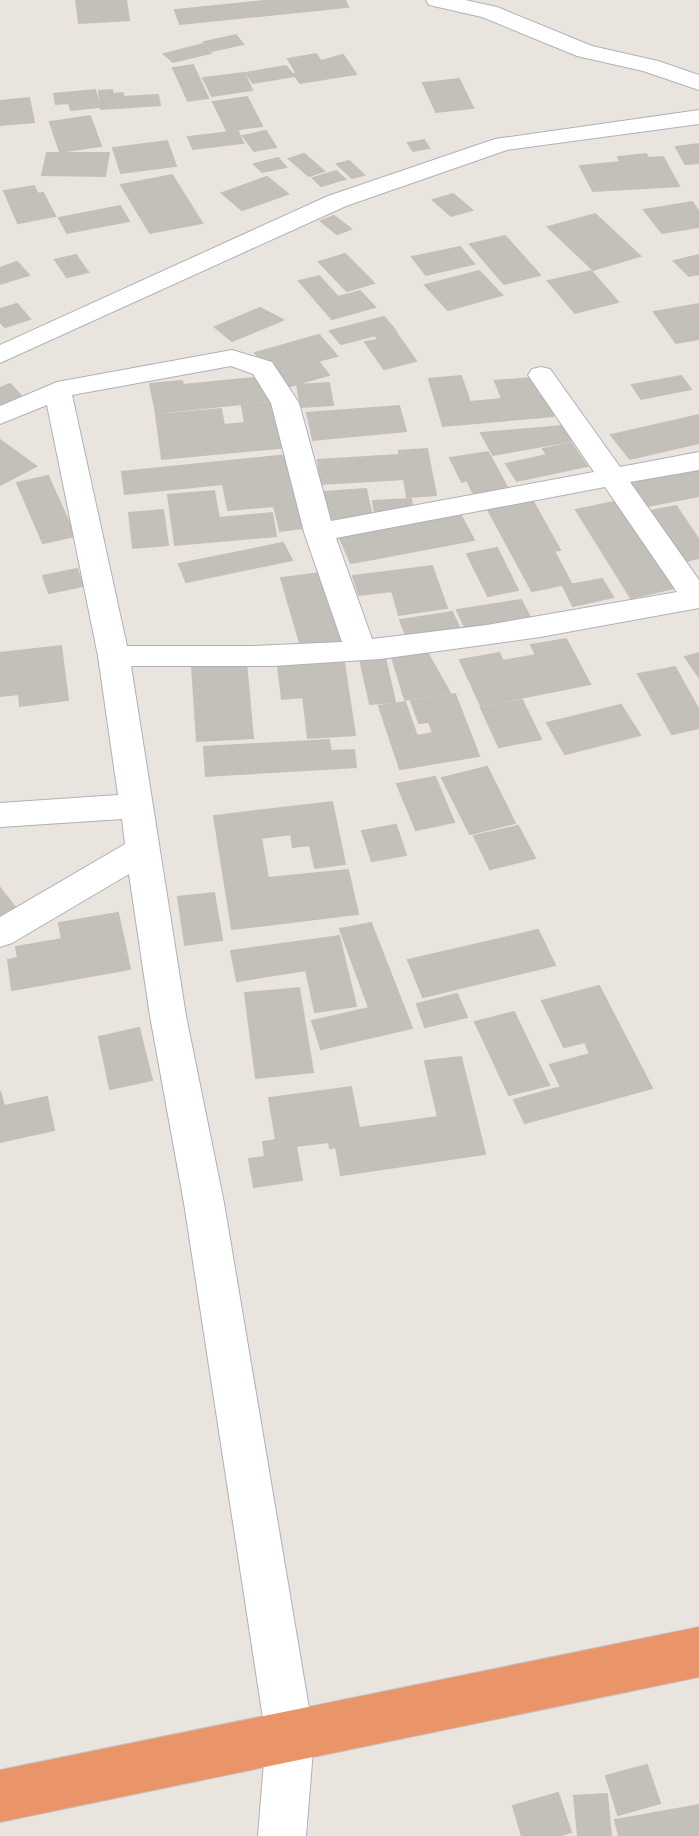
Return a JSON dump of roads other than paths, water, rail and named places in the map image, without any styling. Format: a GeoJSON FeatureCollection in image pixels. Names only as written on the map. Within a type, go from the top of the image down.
{"type":"FeatureCollection","features":[{"type":"Feature","properties":{"kind":"highway"},"geometry":{"type":"LineString","coordinates":[[0,1796],[699,1652]]}},
{"type":"Feature","properties":{"kind":"street"},"geometry":{"type":"LineString","coordinates":[[437,0],[489,12],[585,51],[650,66],[699,83]]}},
{"type":"Feature","properties":{"kind":"street"},"geometry":{"type":"LineString","coordinates":[[0,355],[337,201],[503,144],[699,117]]}},
{"type":"Feature","properties":{"kind":"street"},"geometry":{"type":"LineString","coordinates":[[0,416],[57,390],[232,358],[262,368],[285,403],[319,531],[360,649]]}},
{"type":"Feature","properties":{"kind":"street"},"geometry":{"type":"LineString","coordinates":[[114,656],[274,656],[360,649],[521,631],[698,599],[610,478],[541,375]]}},
{"type":"Feature","properties":{"kind":"street"},"geometry":{"type":"LineString","coordinates":[[57,390],[114,656],[168,1016],[204,1203],[290,1738],[282,1836]]}},
{"type":"Feature","properties":{"kind":"street"},"geometry":{"type":"LineString","coordinates":[[319,531],[699,461]]}},
{"type":"Feature","properties":{"kind":"street"},"geometry":{"type":"LineString","coordinates":[[0,815],[135,806],[138,808]]}},
{"type":"Feature","properties":{"kind":"street"},"geometry":{"type":"LineString","coordinates":[[0,934],[144,849]]}}]}
